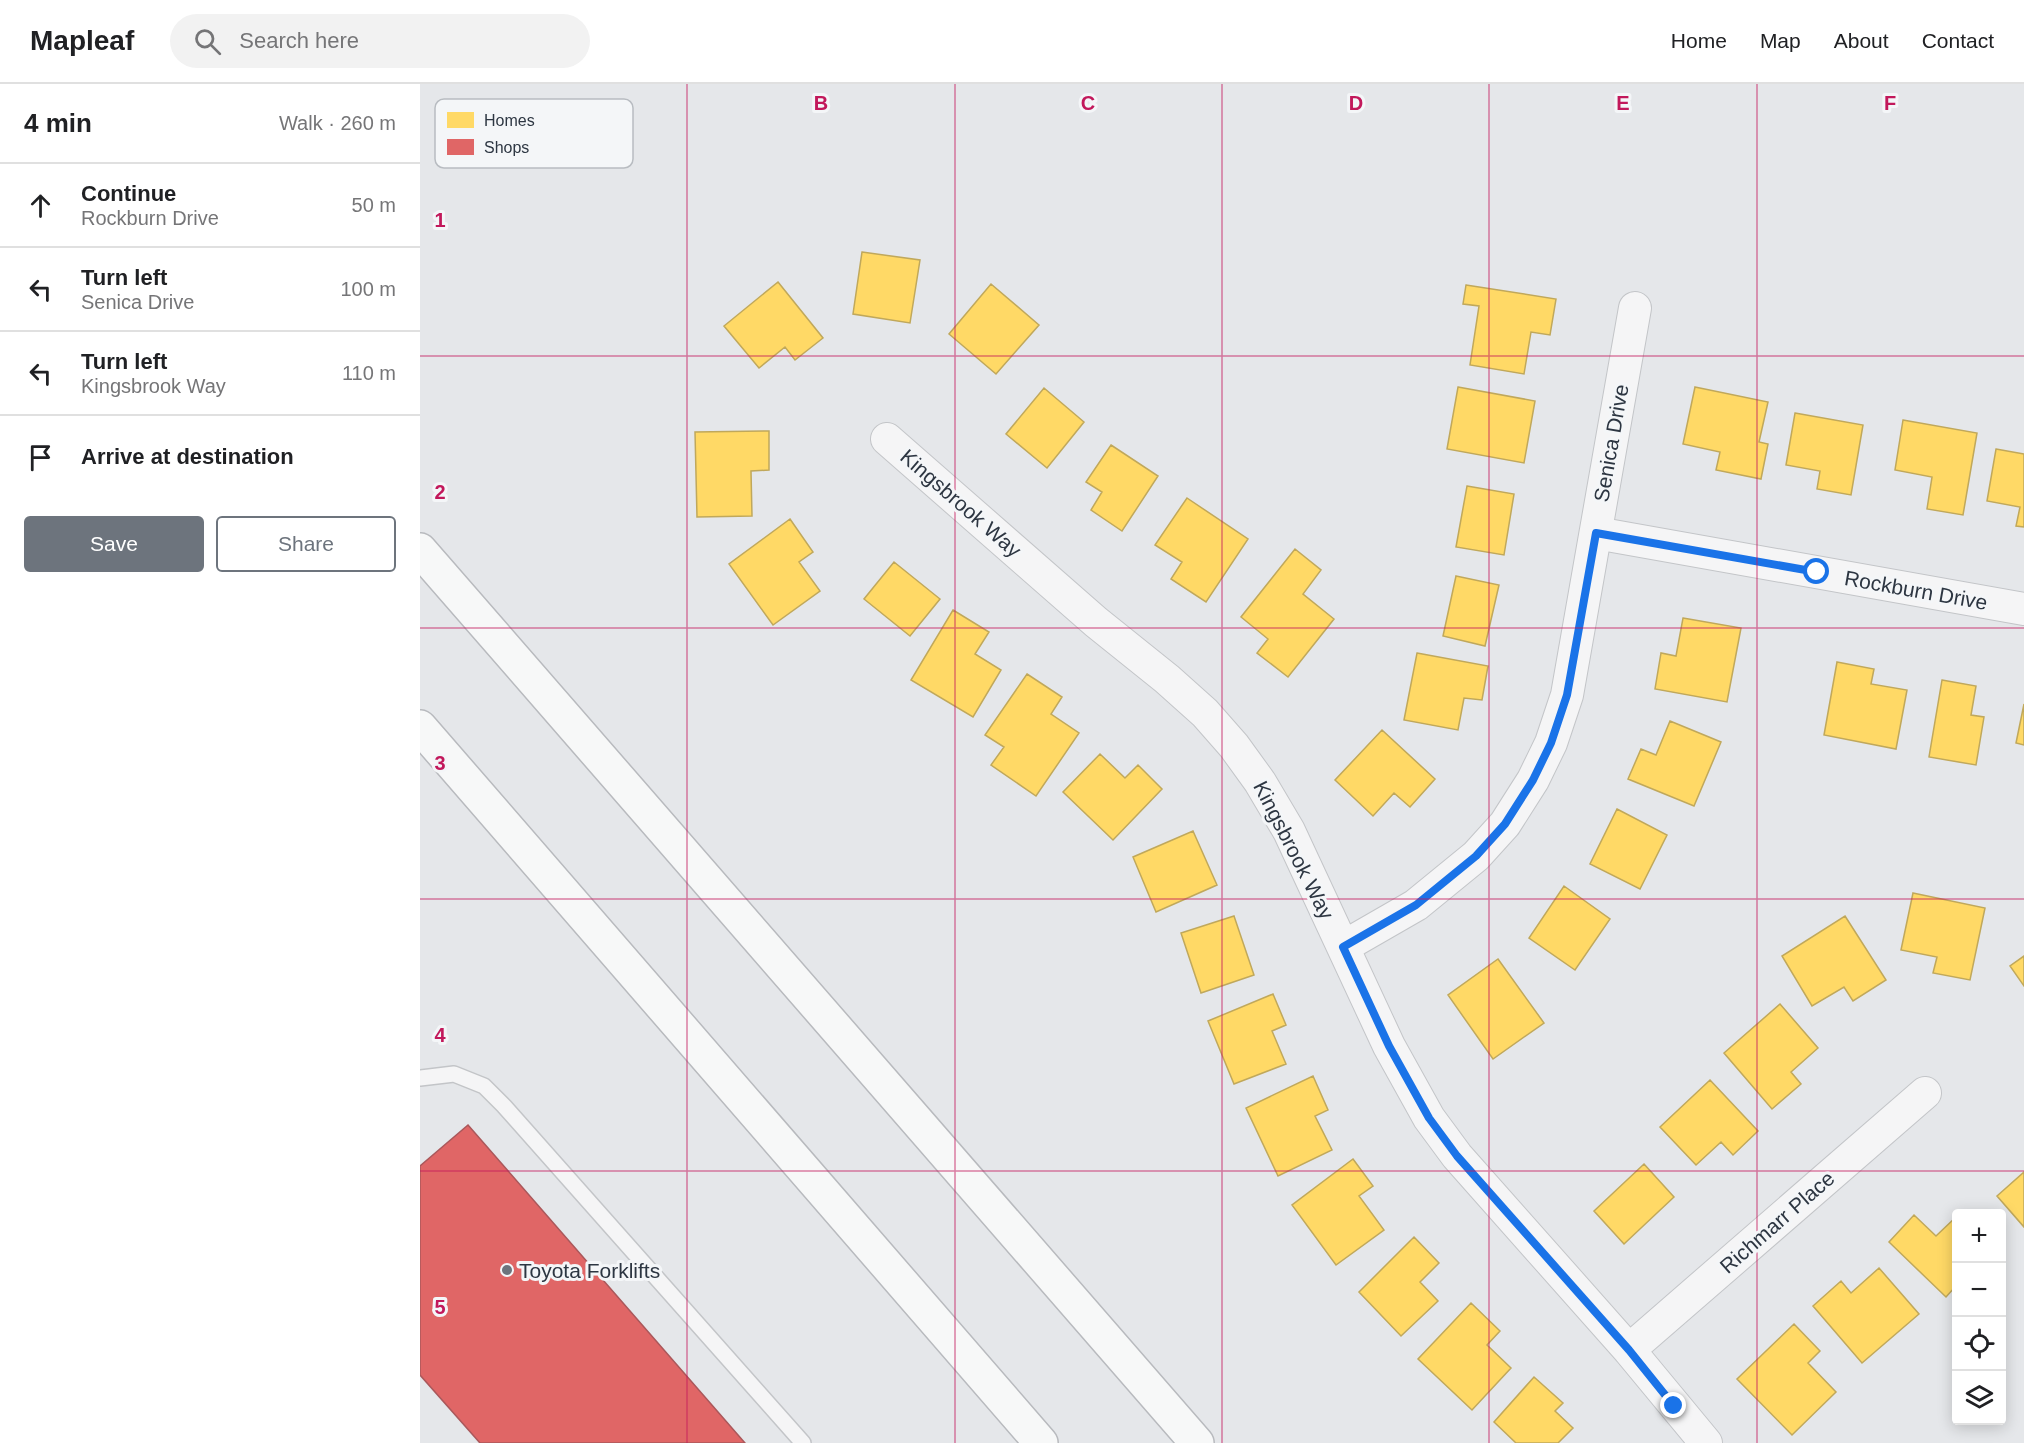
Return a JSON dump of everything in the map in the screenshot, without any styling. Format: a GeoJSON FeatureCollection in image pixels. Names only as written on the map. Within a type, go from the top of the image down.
{"type":"FeatureCollection","features":[{"type":"Feature","properties":{"kind":"highway"},"geometry":{"type":"LineString","coordinates":[[420,550],[1197,1443]]}},
{"type":"Feature","properties":{"kind":"highway"},"geometry":{"type":"LineString","coordinates":[[420,728],[1041,1443]]}},
{"type":"Feature","properties":{"kind":"street","name":"Senica Drive"},"geometry":{"type":"LineString","coordinates":[[1343,947],[1416,905],[1476,856],[1505,824],[1533,780],[1551,743],[1567,695],[1635,308]]}},
{"type":"Feature","properties":{"kind":"street","name":"Kingsbrook Way"},"geometry":{"type":"LineString","coordinates":[[887,439],[1096,622],[1167,679],[1205,713],[1234,746],[1260,782],[1289,831],[1389,1046],[1429,1118],[1457,1156],[1629,1350],[1706,1443]]}},
{"type":"Feature","properties":{"kind":"street","name":"Rockburn Drive"},"geometry":{"type":"LineString","coordinates":[[1596,533],[2024,609]]}},
{"type":"Feature","properties":{"kind":"street","name":"Richmarr Place"},"geometry":{"type":"LineString","coordinates":[[1629,1350],[1925,1093]]}},
{"type":"Feature","properties":{"kind":"lane"},"geometry":{"type":"LineString","coordinates":[[420,1078],[454,1074],[484,1086],[498,1099],[803,1443]]}},
{"type":"Feature","properties":{"kind":"building: Homes"},"geometry":{"type":"Polygon","coordinates":[[[862,252],[920,260],[910,323],[853,314],[862,252]]]}},
{"type":"Feature","properties":{"kind":"building: Homes"},"geometry":{"type":"Polygon","coordinates":[[[778,282],[823,338],[795,360],[785,347],[759,368],[724,326],[778,282]]]}},
{"type":"Feature","properties":{"kind":"building: Homes"},"geometry":{"type":"Polygon","coordinates":[[[991,284],[1039,325],[996,374],[949,334],[991,284]]]}},
{"type":"Feature","properties":{"kind":"building: Homes"},"geometry":{"type":"Polygon","coordinates":[[[1466,285],[1556,299],[1550,335],[1531,332],[1524,374],[1470,365],[1479,306],[1463,304],[1466,285]]]}},
{"type":"Feature","properties":{"kind":"building: Homes"},"geometry":{"type":"Polygon","coordinates":[[[1458,387],[1535,401],[1524,463],[1447,449],[1458,387]]]}},
{"type":"Feature","properties":{"kind":"building: Homes"},"geometry":{"type":"Polygon","coordinates":[[[1695,387],[1768,402],[1759,442],[1768,444],[1761,479],[1716,470],[1720,452],[1683,444],[1695,387]]]}},
{"type":"Feature","properties":{"kind":"building: Homes"},"geometry":{"type":"Polygon","coordinates":[[[1044,388],[1084,422],[1047,468],[1006,434],[1044,388]]]}},
{"type":"Feature","properties":{"kind":"building: Homes"},"geometry":{"type":"Polygon","coordinates":[[[1795,413],[1863,425],[1851,495],[1817,489],[1820,471],[1786,465],[1795,413]]]}},
{"type":"Feature","properties":{"kind":"building: Homes"},"geometry":{"type":"Polygon","coordinates":[[[1903,420],[1977,433],[1963,515],[1927,509],[1932,477],[1895,470],[1903,420]]]}},
{"type":"Feature","properties":{"kind":"building: Homes"},"geometry":{"type":"Polygon","coordinates":[[[769,431],[769,470],[751,471],[752,516],[697,517],[695,432],[769,431]]]}},
{"type":"Feature","properties":{"kind":"building: Homes"},"geometry":{"type":"Polygon","coordinates":[[[1111,445],[1158,476],[1122,531],[1091,510],[1102,492],[1086,482],[1111,445]]]}},
{"type":"Feature","properties":{"kind":"building: Homes"},"geometry":{"type":"Polygon","coordinates":[[[1996,449],[2024,454],[2024,527],[2016,526],[2020,507],[1987,501],[1996,449]]]}},
{"type":"Feature","properties":{"kind":"building: Homes"},"geometry":{"type":"Polygon","coordinates":[[[1467,486],[1514,494],[1504,555],[1456,547],[1467,486]]]}},
{"type":"Feature","properties":{"kind":"building: Homes"},"geometry":{"type":"Polygon","coordinates":[[[1187,498],[1248,539],[1206,602],[1171,579],[1182,562],[1155,545],[1187,498]]]}},
{"type":"Feature","properties":{"kind":"building: Homes"},"geometry":{"type":"Polygon","coordinates":[[[790,519],[813,552],[799,562],[820,591],[773,625],[729,564],[790,519]]]}},
{"type":"Feature","properties":{"kind":"building: Homes"},"geometry":{"type":"Polygon","coordinates":[[[1295,549],[1321,570],[1303,594],[1334,619],[1288,677],[1257,653],[1268,639],[1241,617],[1295,549]]]}},
{"type":"Feature","properties":{"kind":"building: Homes"},"geometry":{"type":"Polygon","coordinates":[[[894,562],[940,599],[910,636],[864,599],[894,562]]]}},
{"type":"Feature","properties":{"kind":"building: Homes"},"geometry":{"type":"Polygon","coordinates":[[[1456,576],[1499,585],[1485,646],[1443,636],[1456,576]]]}},
{"type":"Feature","properties":{"kind":"building: Homes"},"geometry":{"type":"Polygon","coordinates":[[[953,610],[989,632],[975,654],[1001,670],[973,717],[911,680],[953,610]]]}},
{"type":"Feature","properties":{"kind":"building: Homes"},"geometry":{"type":"Polygon","coordinates":[[[1683,618],[1741,628],[1727,702],[1655,689],[1661,653],[1676,656],[1683,618]]]}},
{"type":"Feature","properties":{"kind":"building: Homes"},"geometry":{"type":"Polygon","coordinates":[[[1417,653],[1488,666],[1482,700],[1464,698],[1458,730],[1404,720],[1417,653]]]}},
{"type":"Feature","properties":{"kind":"building: Homes"},"geometry":{"type":"Polygon","coordinates":[[[1837,662],[1874,669],[1871,684],[1907,690],[1896,749],[1824,735],[1837,662]]]}},
{"type":"Feature","properties":{"kind":"building: Homes"},"geometry":{"type":"Polygon","coordinates":[[[1027,674],[1062,697],[1051,714],[1079,733],[1036,796],[991,765],[1004,747],[985,735],[1027,674]]]}},
{"type":"Feature","properties":{"kind":"building: Homes"},"geometry":{"type":"Polygon","coordinates":[[[1942,680],[1976,686],[1971,715],[1984,717],[1976,765],[1929,757],[1942,680]]]}},
{"type":"Feature","properties":{"kind":"building: Homes"},"geometry":{"type":"Polygon","coordinates":[[[2024,704],[2024,745],[2016,743],[2024,704]]]}},
{"type":"Feature","properties":{"kind":"building: Homes"},"geometry":{"type":"Polygon","coordinates":[[[1670,721],[1721,742],[1694,806],[1628,779],[1641,749],[1656,755],[1670,721]]]}},
{"type":"Feature","properties":{"kind":"building: Homes"},"geometry":{"type":"Polygon","coordinates":[[[1382,730],[1435,779],[1410,807],[1394,793],[1373,816],[1335,780],[1382,730]]]}},
{"type":"Feature","properties":{"kind":"building: Homes"},"geometry":{"type":"Polygon","coordinates":[[[1100,754],[1125,778],[1138,765],[1162,789],[1113,840],[1063,792],[1100,754]]]}},
{"type":"Feature","properties":{"kind":"building: Homes"},"geometry":{"type":"Polygon","coordinates":[[[1617,809],[1667,835],[1640,889],[1590,864],[1617,809]]]}},
{"type":"Feature","properties":{"kind":"building: Homes"},"geometry":{"type":"Polygon","coordinates":[[[1193,831],[1217,885],[1156,912],[1133,857],[1193,831]]]}},
{"type":"Feature","properties":{"kind":"building: Homes"},"geometry":{"type":"Polygon","coordinates":[[[1564,886],[1610,919],[1575,970],[1529,938],[1564,886]]]}},
{"type":"Feature","properties":{"kind":"building: Homes"},"geometry":{"type":"Polygon","coordinates":[[[1913,893],[1985,908],[1970,980],[1933,973],[1937,957],[1901,950],[1913,893]]]}},
{"type":"Feature","properties":{"kind":"building: Homes"},"geometry":{"type":"Polygon","coordinates":[[[1234,916],[1254,975],[1201,993],[1181,933],[1234,916]]]}},
{"type":"Feature","properties":{"kind":"building: Homes"},"geometry":{"type":"Polygon","coordinates":[[[1845,916],[1886,980],[1853,1001],[1844,987],[1812,1006],[1782,956],[1845,916]]]}},
{"type":"Feature","properties":{"kind":"building: Homes"},"geometry":{"type":"Polygon","coordinates":[[[2024,956],[2024,986],[2010,966],[2024,956]]]}},
{"type":"Feature","properties":{"kind":"building: Homes"},"geometry":{"type":"Polygon","coordinates":[[[1498,959],[1544,1023],[1493,1059],[1448,995],[1498,959]]]}},
{"type":"Feature","properties":{"kind":"building: Homes"},"geometry":{"type":"Polygon","coordinates":[[[1273,994],[1286,1025],[1272,1031],[1286,1064],[1234,1084],[1208,1021],[1273,994]]]}},
{"type":"Feature","properties":{"kind":"building: Homes"},"geometry":{"type":"Polygon","coordinates":[[[1780,1004],[1818,1048],[1791,1072],[1801,1084],[1772,1109],[1724,1053],[1780,1004]]]}},
{"type":"Feature","properties":{"kind":"building: Homes"},"geometry":{"type":"Polygon","coordinates":[[[1313,1076],[1328,1110],[1315,1116],[1332,1150],[1278,1176],[1246,1108],[1313,1076]]]}},
{"type":"Feature","properties":{"kind":"building: Homes"},"geometry":{"type":"Polygon","coordinates":[[[1710,1080],[1758,1131],[1733,1155],[1721,1142],[1696,1165],[1660,1127],[1710,1080]]]}},
{"type":"Feature","properties":{"kind":"building: Homes"},"geometry":{"type":"Polygon","coordinates":[[[1353,1159],[1373,1186],[1359,1196],[1384,1230],[1336,1265],[1292,1205],[1353,1159]]]}},
{"type":"Feature","properties":{"kind":"building: Homes"},"geometry":{"type":"Polygon","coordinates":[[[1644,1164],[1674,1197],[1624,1244],[1594,1211],[1644,1164]]]}},
{"type":"Feature","properties":{"kind":"building: Homes"},"geometry":{"type":"Polygon","coordinates":[[[2024,1172],[2024,1227],[1997,1196],[2024,1172]]]}},
{"type":"Feature","properties":{"kind":"building: Homes"},"geometry":{"type":"Polygon","coordinates":[[[1914,1215],[1936,1236],[1952,1221],[1952,1290],[1946,1297],[1889,1242],[1914,1215]]]}},
{"type":"Feature","properties":{"kind":"building: Homes"},"geometry":{"type":"Polygon","coordinates":[[[1414,1237],[1439,1263],[1420,1282],[1438,1301],[1401,1336],[1359,1292],[1414,1237]]]}},
{"type":"Feature","properties":{"kind":"building: Homes"},"geometry":{"type":"Polygon","coordinates":[[[1879,1268],[1919,1314],[1862,1363],[1813,1306],[1841,1281],[1851,1293],[1879,1268]]]}},
{"type":"Feature","properties":{"kind":"building: Homes"},"geometry":{"type":"Polygon","coordinates":[[[1471,1303],[1500,1331],[1487,1345],[1511,1368],[1472,1410],[1418,1359],[1471,1303]]]}},
{"type":"Feature","properties":{"kind":"building: Homes"},"geometry":{"type":"Polygon","coordinates":[[[1794,1324],[1820,1351],[1808,1363],[1836,1392],[1792,1435],[1737,1379],[1794,1324]]]}},
{"type":"Feature","properties":{"kind":"building: Homes"},"geometry":{"type":"Polygon","coordinates":[[[1534,1377],[1563,1403],[1555,1411],[1573,1428],[1558,1443],[1516,1443],[1494,1422],[1534,1377]]]}},
{"type":"Feature","properties":{"kind":"building: Shops","name":"Toyota Forklifts"},"geometry":{"type":"Polygon","coordinates":[[[468,1125],[745,1443],[480,1443],[420,1375],[420,1166],[468,1125]]]}},
{"type":"Feature","properties":{"kind":"place","name":"Toyota Forklifts"},"geometry":{"type":"Point","coordinates":[507,1270]}},
{"type":"Feature","properties":{"kind":"route"},"geometry":{"type":"LineString","coordinates":[[1674,1406],[1629,1350],[1457,1156],[1429,1118],[1389,1046],[1343,947],[1416,905],[1476,856],[1505,824],[1533,780],[1551,743],[1567,695],[1596,533],[1817,572]]}}]}
